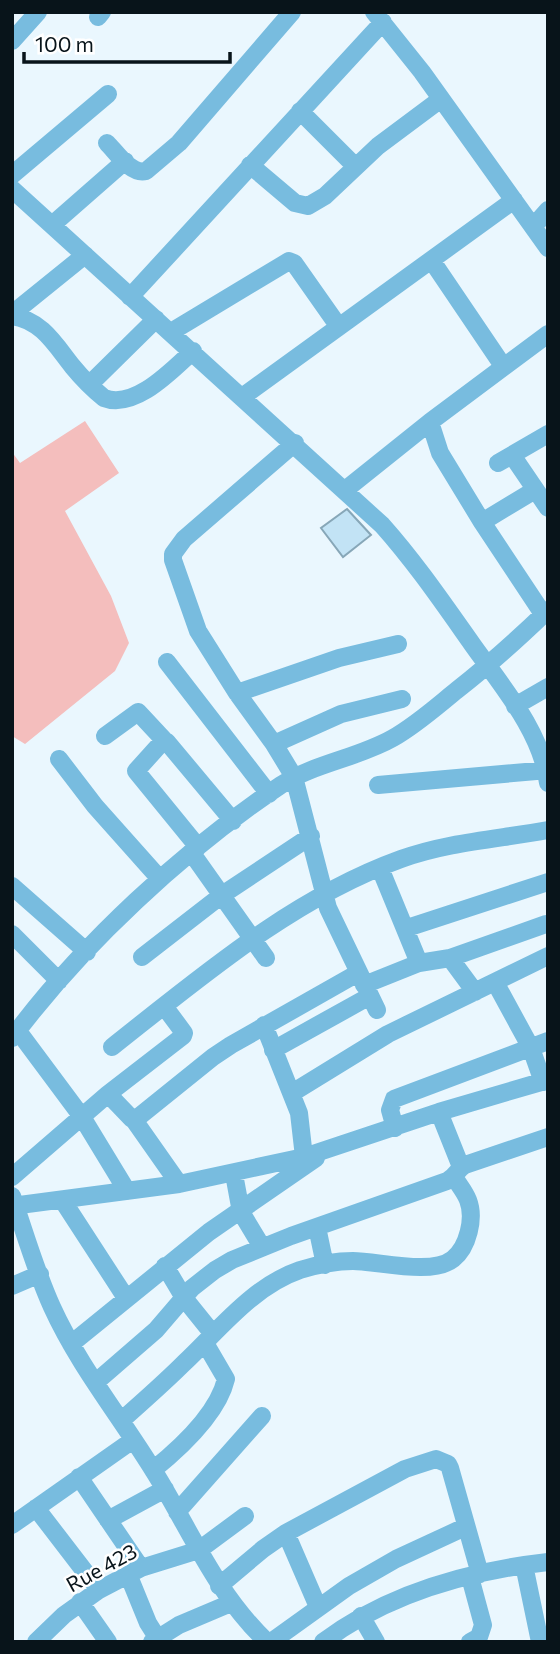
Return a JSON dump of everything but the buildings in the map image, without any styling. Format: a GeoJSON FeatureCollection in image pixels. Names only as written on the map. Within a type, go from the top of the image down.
{"type":"FeatureCollection","features":[{"type":"Feature","properties":{"kind":"street"},"geometry":{"type":"LineString","coordinates":[[12,41],[38,12]]}},
{"type":"Feature","properties":{"kind":"street"},"geometry":{"type":"LineString","coordinates":[[107,143],[134,170],[143,172],[179,144],[292,12]]}},
{"type":"Feature","properties":{"kind":"street"},"geometry":{"type":"LineString","coordinates":[[130,297],[300,111],[378,17],[441,99],[548,248]]}},
{"type":"Feature","properties":{"kind":"street"},"geometry":{"type":"LineString","coordinates":[[12,175],[108,94]]}},
{"type":"Feature","properties":{"kind":"street"},"geometry":{"type":"LineString","coordinates":[[250,165],[300,206],[308,206],[324,196],[377,146],[441,99]]}},
{"type":"Feature","properties":{"kind":"street"},"geometry":{"type":"LineString","coordinates":[[300,111],[355,166]]}},
{"type":"Feature","properties":{"kind":"street"},"geometry":{"type":"LineString","coordinates":[[52,225],[125,161]]}},
{"type":"Feature","properties":{"kind":"street"},"geometry":{"type":"LineString","coordinates":[[12,188],[382,525],[408,554],[515,706],[538,746],[547,774],[378,785]]}},
{"type":"Feature","properties":{"kind":"street"},"geometry":{"type":"LineString","coordinates":[[242,397],[514,201]]}},
{"type":"Feature","properties":{"kind":"street"},"geometry":{"type":"LineString","coordinates":[[533,228],[548,211]]}},
{"type":"Feature","properties":{"kind":"street"},"geometry":{"type":"LineString","coordinates":[[12,315],[85,255]]}},
{"type":"Feature","properties":{"kind":"street"},"geometry":{"type":"LineString","coordinates":[[171,332],[289,261],[294,263],[339,327]]}},
{"type":"Feature","properties":{"kind":"street"},"geometry":{"type":"LineString","coordinates":[[432,261],[503,366]]}},
{"type":"Feature","properties":{"kind":"street"},"geometry":{"type":"LineString","coordinates":[[12,315],[45,331],[90,384],[110,401],[149,390],[193,351]]}},
{"type":"Feature","properties":{"kind":"street"},"geometry":{"type":"LineString","coordinates":[[90,384],[156,319]]}},
{"type":"Feature","properties":{"kind":"street"},"geometry":{"type":"LineString","coordinates":[[345,491],[430,422],[548,334]]}},
{"type":"Feature","properties":{"kind":"street"},"geometry":{"type":"LineString","coordinates":[[127,1191],[82,1117],[15,1035],[59,981],[87,952],[160,878],[195,850],[294,778],[392,738],[420,720],[488,667],[546,612],[482,522],[440,453],[430,422]]}},
{"type":"Feature","properties":{"kind":"street"},"geometry":{"type":"LineString","coordinates":[[548,434],[505,459],[535,490],[548,508]]}},
{"type":"Feature","properties":{"kind":"street"},"geometry":{"type":"LineString","coordinates":[[295,443],[184,539],[173,554],[175,568],[198,631],[294,778],[324,894],[367,991]]}},
{"type":"Feature","properties":{"kind":"street"},"geometry":{"type":"LineString","coordinates":[[482,522],[535,490]]}},
{"type":"Feature","properties":{"kind":"street"},"geometry":{"type":"LineString","coordinates":[[237,693],[339,658],[398,644]]}},
{"type":"Feature","properties":{"kind":"street"},"geometry":{"type":"LineString","coordinates":[[167,662],[269,794]]}},
{"type":"Feature","properties":{"kind":"street"},"geometry":{"type":"LineString","coordinates":[[515,706],[548,687]]}},
{"type":"Feature","properties":{"kind":"street"},"geometry":{"type":"LineString","coordinates":[[274,744],[341,714],[402,699]]}},
{"type":"Feature","properties":{"kind":"street"},"geometry":{"type":"LineString","coordinates":[[105,736],[138,712],[233,821]]}},
{"type":"Feature","properties":{"kind":"street"},"geometry":{"type":"LineString","coordinates":[[165,741],[136,771],[195,850],[222,895],[266,958]]}},
{"type":"Feature","properties":{"kind":"street"},"geometry":{"type":"LineString","coordinates":[[60,760],[95,806],[160,878]]}},
{"type":"Feature","properties":{"kind":"street"},"geometry":{"type":"LineString","coordinates":[[112,1048],[252,940],[324,894],[402,859],[452,845],[548,830]]}},
{"type":"Feature","properties":{"kind":"street"},"geometry":{"type":"LineString","coordinates":[[142,957],[222,895],[311,836]]}},
{"type":"Feature","properties":{"kind":"street"},"geometry":{"type":"LineString","coordinates":[[380,868],[407,928],[419,963]]}},
{"type":"Feature","properties":{"kind":"street"},"geometry":{"type":"LineString","coordinates":[[407,928],[548,882]]}},
{"type":"Feature","properties":{"kind":"street"},"geometry":{"type":"LineString","coordinates":[[16,896],[87,952]]}},
{"type":"Feature","properties":{"kind":"street"},"geometry":{"type":"LineString","coordinates":[[273,1050],[367,991],[419,963],[450,958],[546,924]]}},
{"type":"Feature","properties":{"kind":"street"},"geometry":{"type":"LineString","coordinates":[[12,934],[59,981]]}},
{"type":"Feature","properties":{"kind":"street"},"geometry":{"type":"LineString","coordinates":[[292,1093],[388,1034],[548,956]]}},
{"type":"Feature","properties":{"kind":"street"},"geometry":{"type":"LineString","coordinates":[[450,958],[475,992]]}},
{"type":"Feature","properties":{"kind":"street"},"geometry":{"type":"LineString","coordinates":[[465,1527],[396,1559],[349,1586],[269,1642],[231,1603],[219,1586],[153,1469],[71,1344],[51,1306],[13,1202],[62,1201],[234,1174],[324,1152],[439,1112],[545,1081],[539,1045],[495,982]]}},
{"type":"Feature","properties":{"kind":"street"},"geometry":{"type":"LineString","coordinates":[[134,1120],[213,1057],[264,1026],[367,991]]}},
{"type":"Feature","properties":{"kind":"street"},"geometry":{"type":"LineString","coordinates":[[12,1177],[108,1094],[183,1036],[184,1033],[164,1006]]}},
{"type":"Feature","properties":{"kind":"street"},"geometry":{"type":"LineString","coordinates":[[264,1026],[299,1114],[303,1157]]}},
{"type":"Feature","properties":{"kind":"street"},"geometry":{"type":"LineString","coordinates":[[394,1128],[390,1110],[394,1099],[539,1045]]}},
{"type":"Feature","properties":{"kind":"street"},"geometry":{"type":"LineString","coordinates":[[108,1094],[134,1120],[179,1184]]}},
{"type":"Feature","properties":{"kind":"street"},"geometry":{"type":"LineString","coordinates":[[121,1421],[241,1306],[273,1283],[299,1271],[352,1261],[432,1266],[449,1262],[462,1248],[471,1218],[469,1201],[439,1112]]}},
{"type":"Feature","properties":{"kind":"street"},"geometry":{"type":"LineString","coordinates":[[96,1382],[156,1330],[192,1288],[215,1270],[262,1247],[548,1137]]}},
{"type":"Feature","properties":{"kind":"street"},"geometry":{"type":"LineString","coordinates":[[71,1344],[209,1232],[324,1152]]}},
{"type":"Feature","properties":{"kind":"street"},"geometry":{"type":"LineString","coordinates":[[234,1174],[240,1212],[262,1247]]}},
{"type":"Feature","properties":{"kind":"street"},"geometry":{"type":"LineString","coordinates":[[62,1201],[125,1298]]}},
{"type":"Feature","properties":{"kind":"street"},"geometry":{"type":"LineString","coordinates":[[317,1227],[325,1265]]}},
{"type":"Feature","properties":{"kind":"street"},"geometry":{"type":"LineString","coordinates":[[153,1469],[192,1433],[214,1404],[226,1380],[209,1338],[166,1266]]}},
{"type":"Feature","properties":{"kind":"street"},"geometry":{"type":"LineString","coordinates":[[12,1286],[40,1274]]}},
{"type":"Feature","properties":{"kind":"street"},"geometry":{"type":"LineString","coordinates":[[177,1512],[262,1416]]}},
{"type":"Feature","properties":{"kind":"street"},"geometry":{"type":"LineString","coordinates":[[12,1525],[133,1440]]}},
{"type":"Feature","properties":{"kind":"street"},"geometry":{"type":"LineString","coordinates":[[219,1586],[286,1533],[405,1469],[436,1459],[448,1464],[450,1468],[475,1575],[483,1625],[479,1637],[470,1642]]}},
{"type":"Feature","properties":{"kind":"street"},"geometry":{"type":"LineString","coordinates":[[79,1477],[108,1520],[134,1571],[156,1641],[179,1625],[231,1603]]}},
{"type":"Feature","properties":{"kind":"street"},"geometry":{"type":"LineString","coordinates":[[108,1520],[165,1489]]}},
{"type":"Feature","properties":{"kind":"street"},"geometry":{"type":"LineString","coordinates":[[36,1508],[99,1590]]}},
{"type":"Feature","properties":{"kind":"street","name":"Rue 423"},"geometry":{"type":"LineString","coordinates":[[36,1642],[80,1602],[99,1590],[134,1571],[199,1550],[246,1516]]}},
{"type":"Feature","properties":{"kind":"street"},"geometry":{"type":"LineString","coordinates":[[286,1533],[318,1607]]}},
{"type":"Feature","properties":{"kind":"street"},"geometry":{"type":"LineString","coordinates":[[323,1642],[361,1616],[404,1597],[475,1575],[548,1562]]}},
{"type":"Feature","properties":{"kind":"street"},"geometry":{"type":"LineString","coordinates":[[524,1565],[540,1642]]}},
{"type":"Feature","properties":{"kind":"street"},"geometry":{"type":"LineString","coordinates":[[80,1602],[108,1642]]}},
{"type":"Feature","properties":{"kind":"street"},"geometry":{"type":"LineString","coordinates":[[361,1616],[376,1642]]}},
{"type":"Feature","properties":{"kind":"shaded area"},"geometry":{"type":"Polygon","coordinates":[[[85,421],[119,473],[65,511],[111,596],[129,643],[115,671],[25,744],[12,736],[12,452],[20,463],[85,421]]]}}]}
